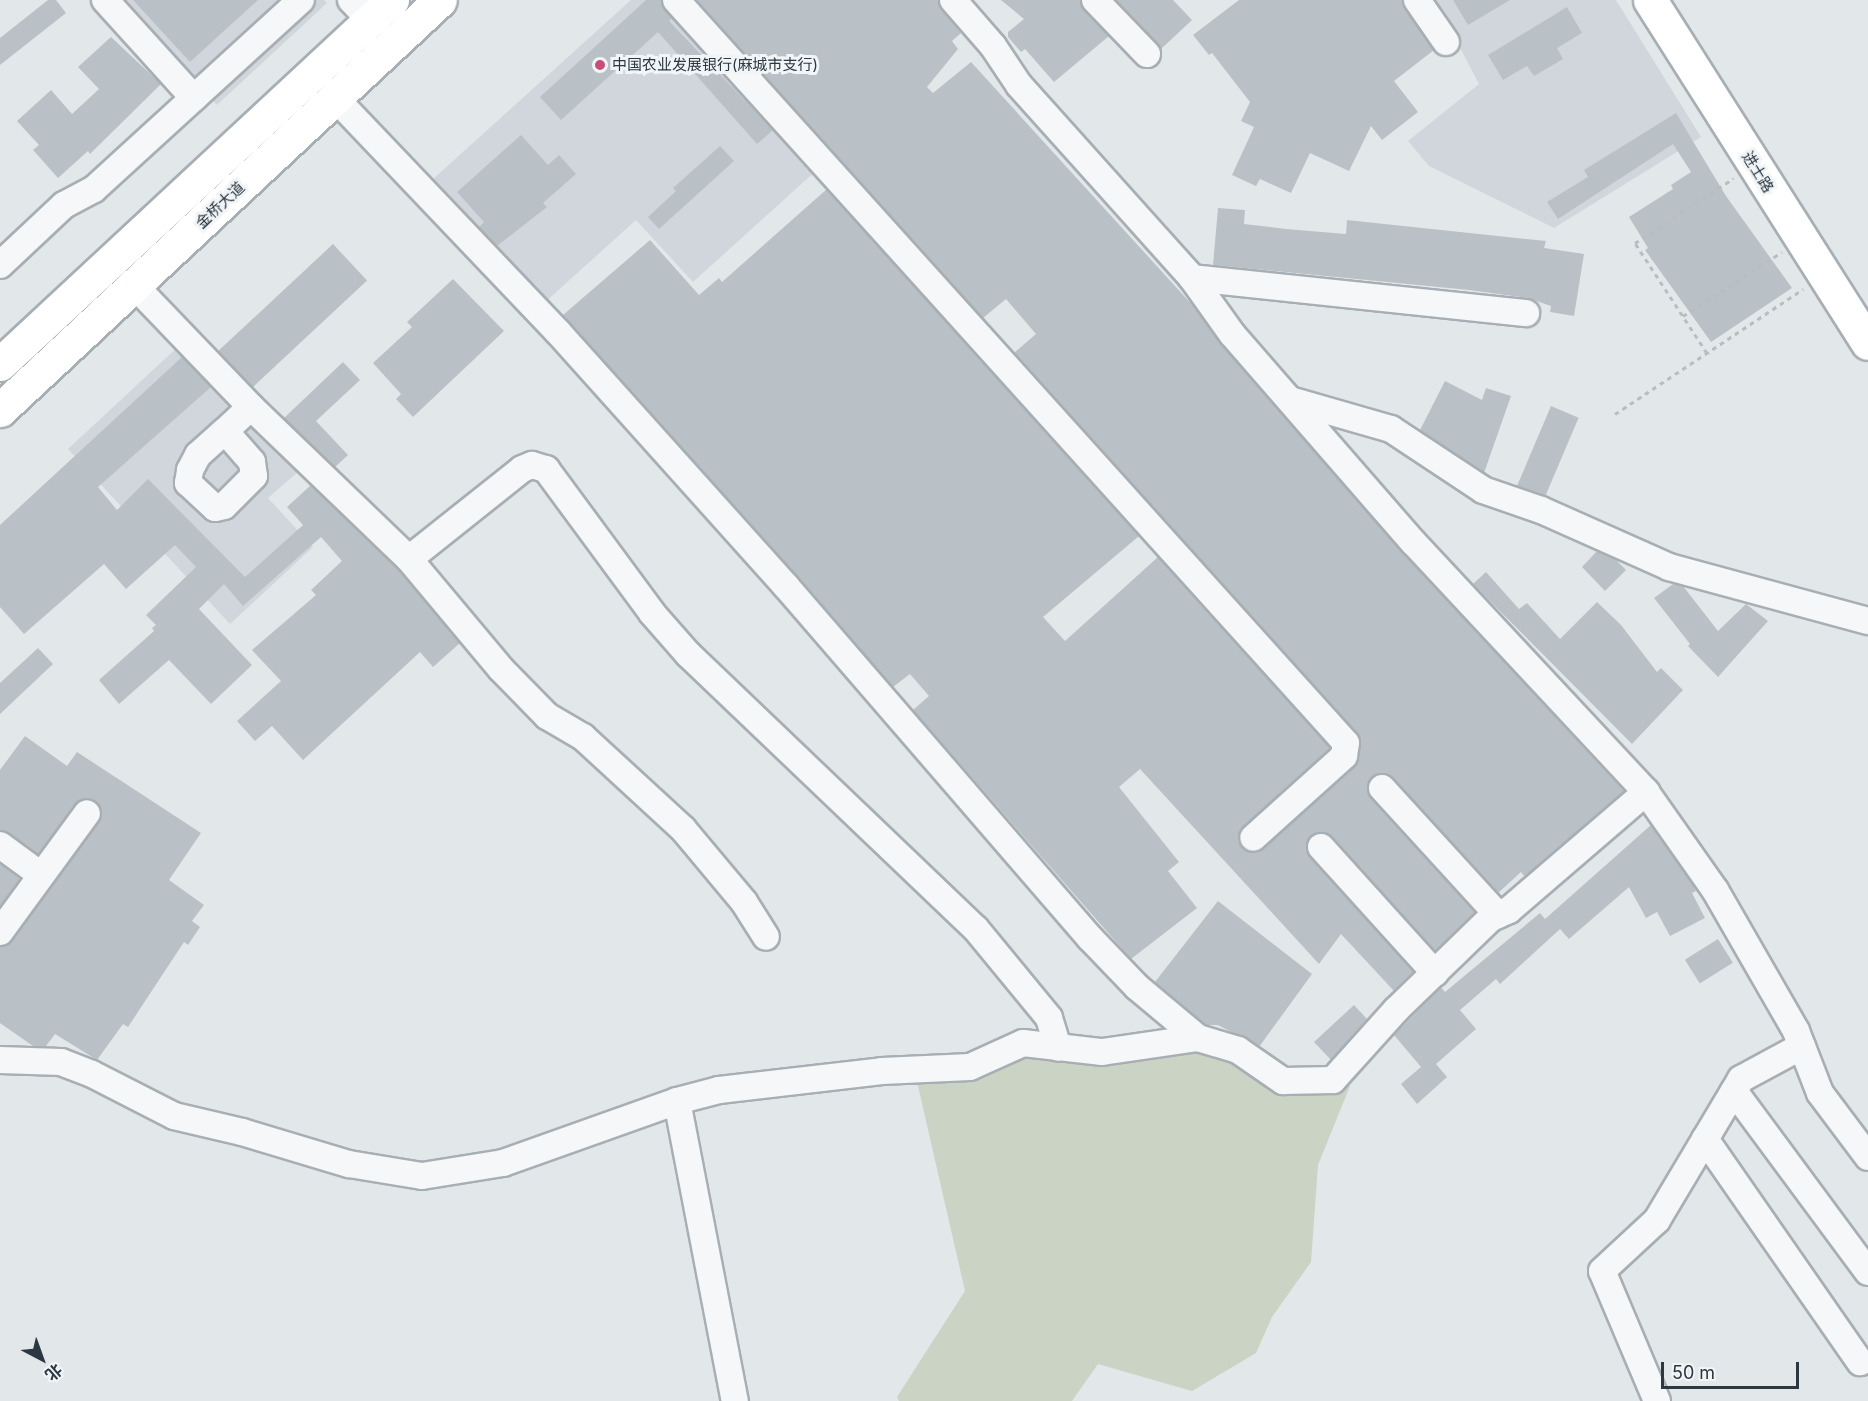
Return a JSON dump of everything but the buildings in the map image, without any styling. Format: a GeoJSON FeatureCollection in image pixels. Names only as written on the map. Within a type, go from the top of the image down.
{"type":"FeatureCollection","features":[{"type":"Feature","properties":{"kind":"main road","name":"金桥大道"},"geometry":{"type":"LineString","coordinates":[[0,410],[440,0]]}},
{"type":"Feature","properties":{"kind":"main road","name":"进士路"},"geometry":{"type":"LineString","coordinates":[[1650,0],[1868,343]]}},
{"type":"Feature","properties":{"kind":"main road","name":"进士路"},"geometry":{"type":"LineString","coordinates":[[1670,0],[1868,312]]}},
{"type":"Feature","properties":{"kind":"main road"},"geometry":{"type":"LineString","coordinates":[[0,364],[371,7]]}},
{"type":"Feature","properties":{"kind":"street"},"geometry":{"type":"LineString","coordinates":[[105,0],[194,98]]}},
{"type":"Feature","properties":{"kind":"street"},"geometry":{"type":"LineString","coordinates":[[0,265],[64,205],[94,189],[301,0]]}},
{"type":"Feature","properties":{"kind":"street"},"geometry":{"type":"LineString","coordinates":[[676,0],[1346,743],[1344,756],[1253,838]]}},
{"type":"Feature","properties":{"kind":"street"},"geometry":{"type":"LineString","coordinates":[[953,0],[993,46],[1019,85],[1192,278],[1232,334],[1414,543],[1646,792],[1714,890],[1802,1046],[1820,1093],[1868,1157]]}},
{"type":"Feature","properties":{"kind":"street"},"geometry":{"type":"LineString","coordinates":[[1095,0],[1148,54]]}},
{"type":"Feature","properties":{"kind":"street"},"geometry":{"type":"LineString","coordinates":[[1417,0],[1446,42]]}},
{"type":"Feature","properties":{"kind":"street"},"geometry":{"type":"LineString","coordinates":[[335,98],[558,332],[794,595],[1090,938],[1137,987],[1198,1038],[1238,1050],[1284,1081],[1334,1080],[1435,973],[1498,915],[1646,792]]}},
{"type":"Feature","properties":{"kind":"street"},"geometry":{"type":"LineString","coordinates":[[1192,278],[1526,313]]}},
{"type":"Feature","properties":{"kind":"street"},"geometry":{"type":"LineString","coordinates":[[134,285],[251,407],[409,559],[501,669],[547,716],[583,737],[683,829],[744,902],[766,937]]}},
{"type":"Feature","properties":{"kind":"street"},"geometry":{"type":"LineString","coordinates":[[1290,400],[1391,429],[1483,490],[1541,510],[1669,567],[1868,621]]}},
{"type":"Feature","properties":{"kind":"street"},"geometry":{"type":"LineString","coordinates":[[225,431],[251,407]]}},
{"type":"Feature","properties":{"kind":"street"},"geometry":{"type":"LineString","coordinates":[[409,559],[522,469],[532,465],[546,469],[652,613],[688,654],[976,929],[1049,1018],[1058,1048]]}},
{"type":"Feature","properties":{"kind":"street"},"geometry":{"type":"LineString","coordinates":[[1382,788],[1498,915]]}},
{"type":"Feature","properties":{"kind":"street"},"geometry":{"type":"LineString","coordinates":[[0,932],[87,813]]}},
{"type":"Feature","properties":{"kind":"street"},"geometry":{"type":"LineString","coordinates":[[0,845],[41,875]]}},
{"type":"Feature","properties":{"kind":"street"},"geometry":{"type":"LineString","coordinates":[[1321,847],[1435,973]]}},
{"type":"Feature","properties":{"kind":"street"},"geometry":{"type":"LineString","coordinates":[[0,1060],[61,1062],[93,1074],[174,1116],[242,1132],[349,1164],[422,1176],[503,1164],[677,1101],[719,1090],[882,1071],[970,1067],[1023,1043],[1102,1052],[1198,1038]]}},
{"type":"Feature","properties":{"kind":"street"},"geometry":{"type":"LineString","coordinates":[[1657,1401],[1602,1271],[1657,1220],[1741,1079],[1802,1046]]}},
{"type":"Feature","properties":{"kind":"street"},"geometry":{"type":"LineString","coordinates":[[1734,1090],[1868,1272]]}},
{"type":"Feature","properties":{"kind":"street"},"geometry":{"type":"LineString","coordinates":[[677,1101],[735,1401]]}},
{"type":"Feature","properties":{"kind":"street"},"geometry":{"type":"LineString","coordinates":[[1706,1138],[1860,1362]]}},
{"type":"Feature","properties":{"kind":"path"},"geometry":{"type":"LineString","coordinates":[[1707,353],[1635,243],[1754,165]]}},
{"type":"Feature","properties":{"kind":"path"},"geometry":{"type":"LineString","coordinates":[[1683,316],[1801,239]]}},
{"type":"Feature","properties":{"kind":"path"},"geometry":{"type":"LineString","coordinates":[[1615,414],[1824,275]]}},
{"type":"Feature","properties":{"kind":"shaded area"},"geometry":{"type":"Polygon","coordinates":[[[121,0],[324,0],[327,3],[217,105],[121,0]]]}},
{"type":"Feature","properties":{"kind":"shaded area"},"geometry":{"type":"Polygon","coordinates":[[[631,0],[665,0],[818,169],[693,282],[636,220],[543,304],[431,181],[631,0]]]}},
{"type":"Feature","properties":{"kind":"shaded area"},"geometry":{"type":"Polygon","coordinates":[[[1427,0],[1616,0],[1701,137],[1554,228],[1429,166],[1408,141],[1479,84],[1455,38],[1427,0]]]}},
{"type":"Feature","properties":{"kind":"shaded area"},"geometry":{"type":"Polygon","coordinates":[[[181,344],[299,471],[268,498],[313,547],[230,624],[68,449],[181,344]]]}},
{"type":"Feature","properties":{"kind":"green space"},"geometry":{"type":"Polygon","coordinates":[[[1223,1049],[1292,1092],[1350,1086],[1318,1165],[1311,1262],[1272,1317],[1256,1353],[1192,1391],[1098,1364],[1072,1401],[899,1401],[897,1397],[965,1291],[916,1077],[1017,1050],[1223,1049]]]}},
{"type":"Feature","properties":{"kind":"place","name":"中国农业发展银行(麻城市支行)"},"geometry":{"type":"Point","coordinates":[600,65]}}]}
